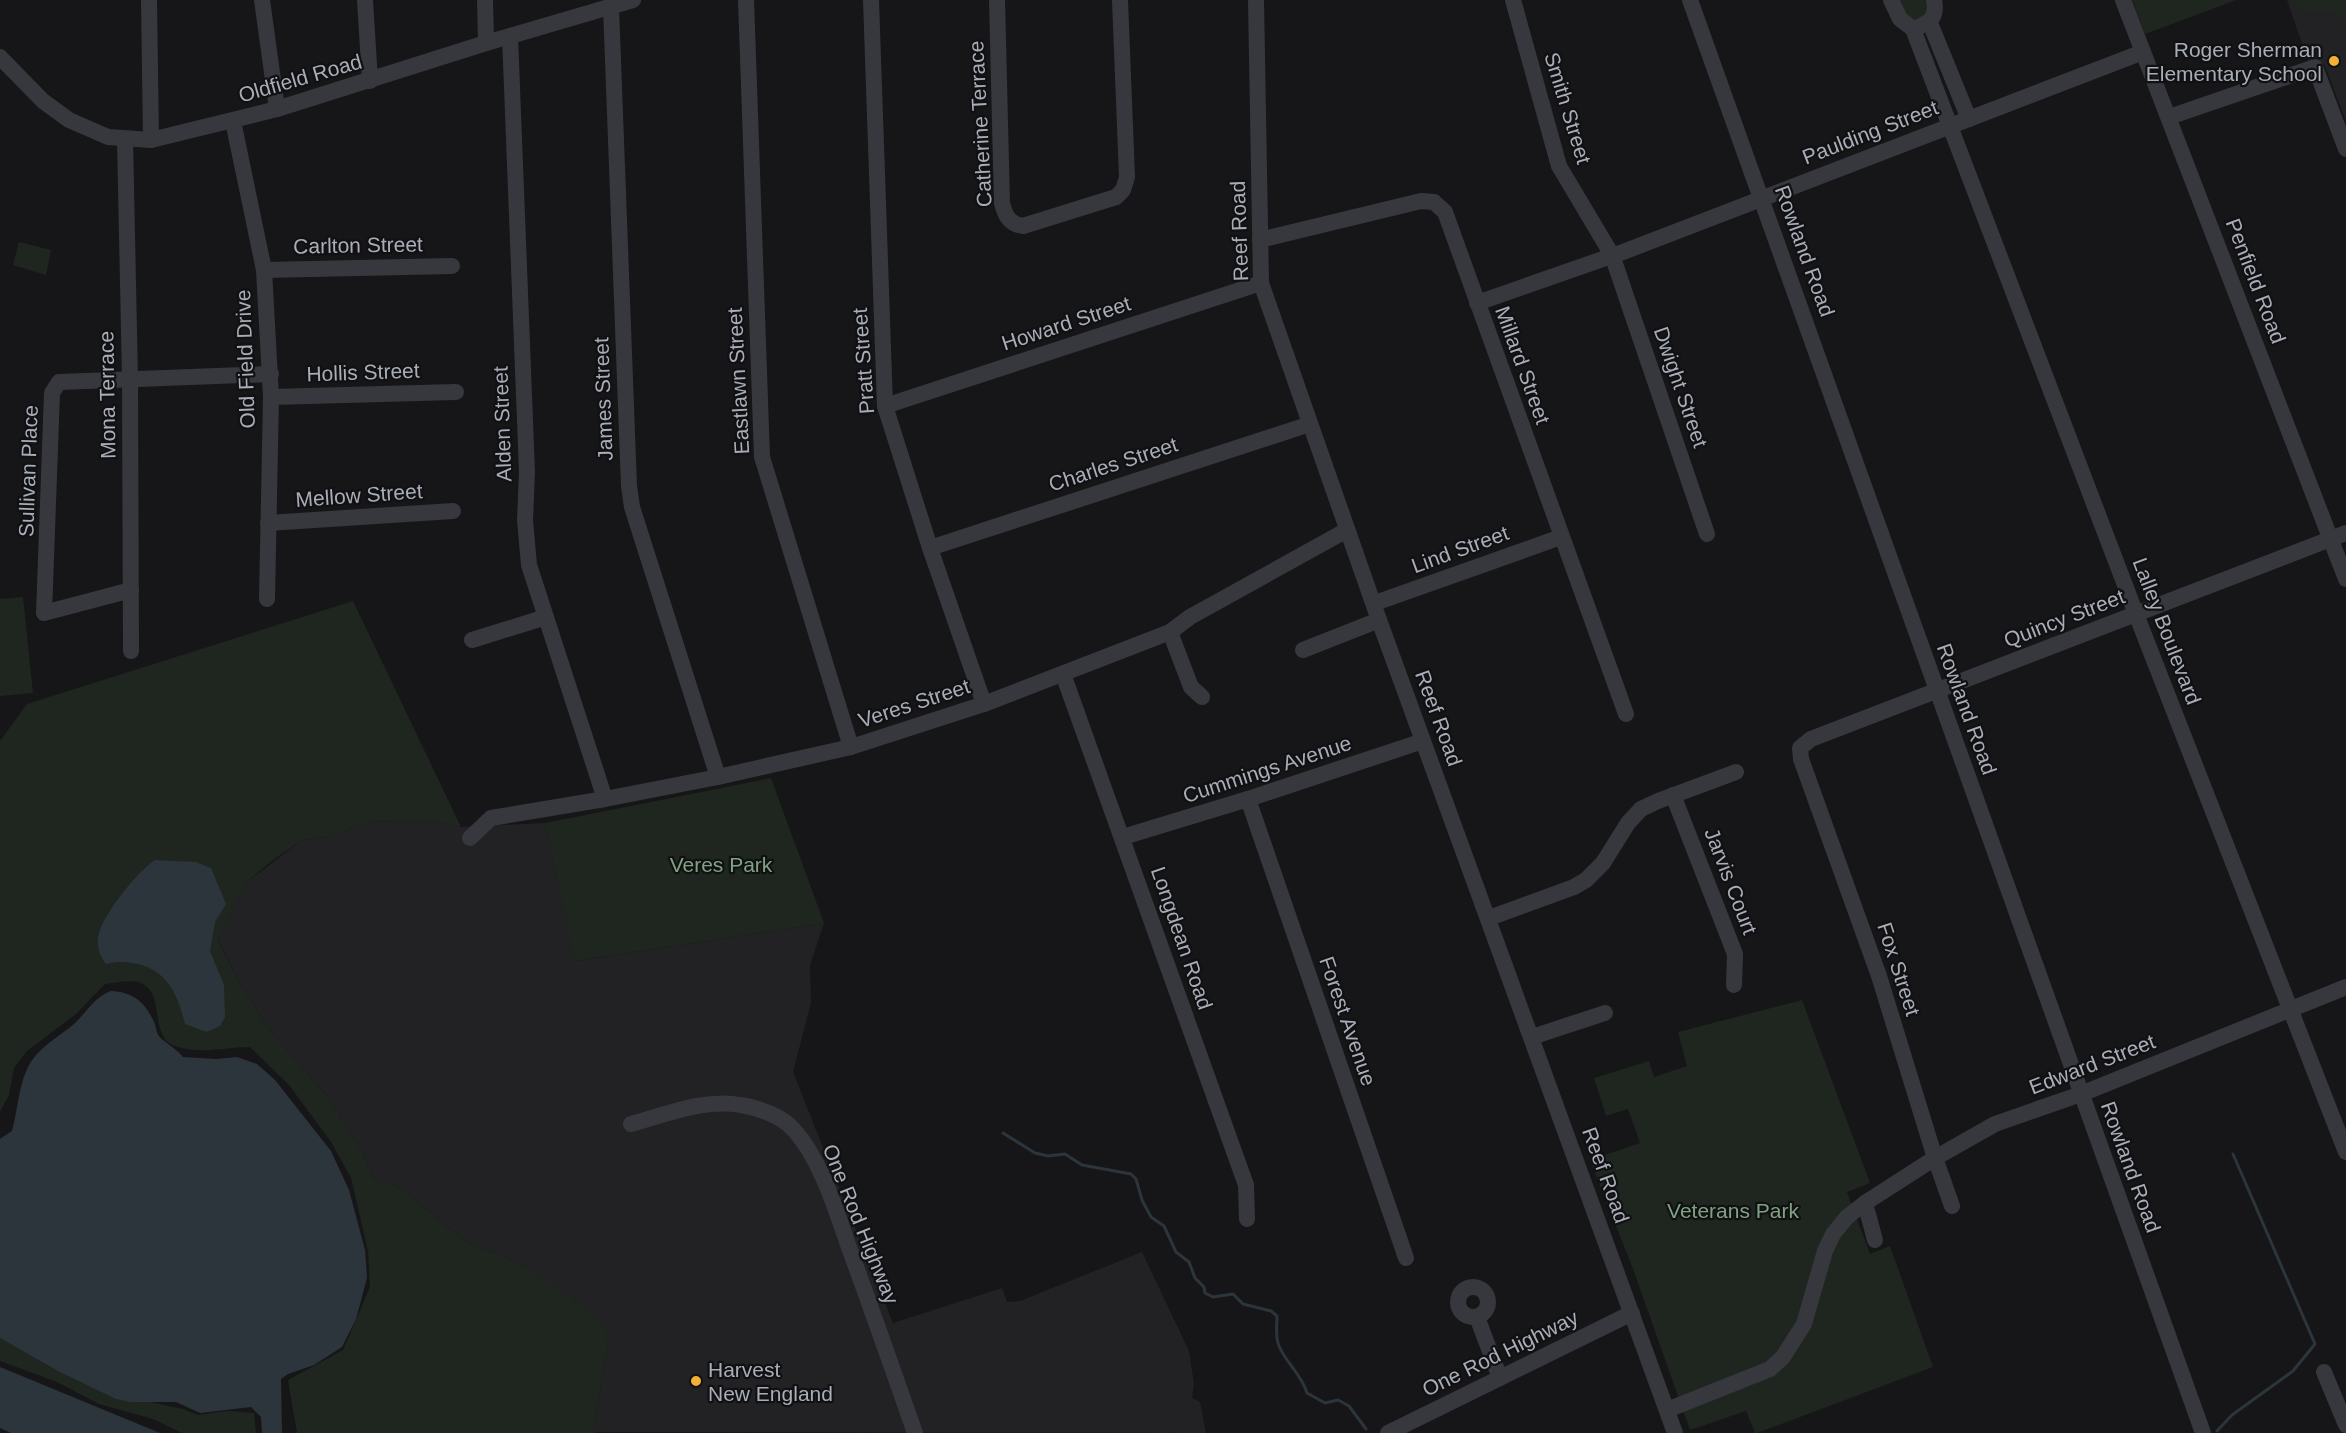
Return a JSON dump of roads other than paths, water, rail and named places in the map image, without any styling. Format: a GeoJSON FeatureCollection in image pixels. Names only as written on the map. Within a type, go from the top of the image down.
{"type":"FeatureCollection","features":[{"type":"Feature","properties":{"kind":"street"},"geometry":{"type":"LineString","coordinates":[[149,0],[151,140]]}},
{"type":"Feature","properties":{"kind":"street"},"geometry":{"type":"LineString","coordinates":[[262,0],[277,109]]}},
{"type":"Feature","properties":{"kind":"street"},"geometry":{"type":"LineString","coordinates":[[365,0],[370,81]]}},
{"type":"Feature","properties":{"kind":"street"},"geometry":{"type":"LineString","coordinates":[[485,0],[486,43]]}},
{"type":"Feature","properties":{"kind":"street","name":"Oldfield Road"},"geometry":{"type":"LineString","coordinates":[[0,57],[30,89],[61,115],[91,131],[125,139],[151,140],[277,109],[630,0]]}},
{"type":"Feature","properties":{"kind":"street","name":"Eastlawn Street"},"geometry":{"type":"LineString","coordinates":[[746,0],[762,457],[850,747]]}},
{"type":"Feature","properties":{"kind":"street","name":"Pratt Street"},"geometry":{"type":"LineString","coordinates":[[871,0],[885,406],[930,548],[984,704]]}},
{"type":"Feature","properties":{"kind":"street","name":"Catherine Terrace"},"geometry":{"type":"LineString","coordinates":[[997,0],[1002,203],[1004,212],[1011,222],[1023,226],[1116,197],[1123,190],[1127,177],[1120,0]]}},
{"type":"Feature","properties":{"kind":"street","name":"Reef Road"},"geometry":{"type":"LineString","coordinates":[[1256,0],[1261,283],[1347,530],[1675,1433]]}},
{"type":"Feature","properties":{"kind":"street","name":"Smith Street"},"geometry":{"type":"LineString","coordinates":[[1513,0],[1559,166],[1612,255]]}},
{"type":"Feature","properties":{"kind":"street","name":"Rowland Road"},"geometry":{"type":"LineString","coordinates":[[1690,0],[2203,1433]]}},
{"type":"Feature","properties":{"kind":"street","name":"Lalley Boulevard"},"geometry":{"type":"LineString","coordinates":[[1891,0],[1900,19],[1913,29],[2136,614],[2346,1152]]}},
{"type":"Feature","properties":{"kind":"street"},"geometry":{"type":"LineString","coordinates":[[1913,29],[1930,22],[1935,14],[1934,0]]}},
{"type":"Feature","properties":{"kind":"street","name":"Penfield Road"},"geometry":{"type":"LineString","coordinates":[[2123,0],[2338,536],[2346,579]]}},
{"type":"Feature","properties":{"kind":"street","name":"James Street"},"geometry":{"type":"LineString","coordinates":[[611,7],[628,462],[632,507],[718,777]]}},
{"type":"Feature","properties":{"kind":"street"},"geometry":{"type":"LineString","coordinates":[[1930,22],[1969,119]]}},
{"type":"Feature","properties":{"kind":"street","name":"Alden Street"},"geometry":{"type":"LineString","coordinates":[[510,36],[527,472],[525,520],[529,565],[605,799]]}},
{"type":"Feature","properties":{"kind":"street","name":"Paulding Street"},"geometry":{"type":"LineString","coordinates":[[1477,303],[1612,255],[2143,52]]}},
{"type":"Feature","properties":{"kind":"street"},"geometry":{"type":"LineString","coordinates":[[2169,117],[2315,67],[2346,149]]}},
{"type":"Feature","properties":{"kind":"street","name":"Old Field Drive"},"geometry":{"type":"LineString","coordinates":[[234,121],[264,270],[272,398],[267,523],[267,599]]}},
{"type":"Feature","properties":{"kind":"street","name":"Mona Terrace"},"geometry":{"type":"LineString","coordinates":[[125,139],[130,379],[131,651]]}},
{"type":"Feature","properties":{"kind":"street","name":"Millard Street"},"geometry":{"type":"LineString","coordinates":[[1260,240],[1421,201],[1434,202],[1445,212],[1626,714]]}},
{"type":"Feature","properties":{"kind":"street","name":"Dwight Street"},"geometry":{"type":"LineString","coordinates":[[1612,255],[1707,534]]}},
{"type":"Feature","properties":{"kind":"street","name":"Carlton Street"},"geometry":{"type":"LineString","coordinates":[[264,270],[452,266]]}},
{"type":"Feature","properties":{"kind":"street","name":"Howard Street"},"geometry":{"type":"LineString","coordinates":[[885,406],[1261,283]]}},
{"type":"Feature","properties":{"kind":"street","name":"Sullivan Place"},"geometry":{"type":"LineString","coordinates":[[131,590],[45,613],[52,393],[59,382],[270,374]]}},
{"type":"Feature","properties":{"kind":"street","name":"Hollis Street"},"geometry":{"type":"LineString","coordinates":[[272,398],[456,392]]}},
{"type":"Feature","properties":{"kind":"street","name":"Charles Street"},"geometry":{"type":"LineString","coordinates":[[930,548],[1310,424]]}},
{"type":"Feature","properties":{"kind":"street","name":"Mellow Street"},"geometry":{"type":"LineString","coordinates":[[267,523],[453,511]]}},
{"type":"Feature","properties":{"kind":"street","name":"Veres Street"},"geometry":{"type":"LineString","coordinates":[[470,838],[491,818],[718,777],[850,747],[984,704],[1170,632],[1190,617],[1347,530]]}},
{"type":"Feature","properties":{"kind":"street","name":"Quincy Street"},"geometry":{"type":"LineString","coordinates":[[1800,748],[1811,740],[2338,536]]}},
{"type":"Feature","properties":{"kind":"street","name":"Lind Street"},"geometry":{"type":"LineString","coordinates":[[1303,650],[1377,612],[1561,537]]}},
{"type":"Feature","properties":{"kind":"street"},"geometry":{"type":"LineString","coordinates":[[472,640],[546,617]]}},
{"type":"Feature","properties":{"kind":"street"},"geometry":{"type":"LineString","coordinates":[[1170,632],[1191,687],[1202,697]]}},
{"type":"Feature","properties":{"kind":"street","name":"Longdean Road"},"geometry":{"type":"LineString","coordinates":[[1063,674],[1246,1185],[1247,1219]]}},
{"type":"Feature","properties":{"kind":"street","name":"Cummings Avenue"},"geometry":{"type":"LineString","coordinates":[[1123,837],[1248,800],[1424,741]]}},
{"type":"Feature","properties":{"kind":"street","name":"Fox Street"},"geometry":{"type":"LineString","coordinates":[[1800,748],[1801,759],[1879,976],[1952,1206]]}},
{"type":"Feature","properties":{"kind":"street"},"geometry":{"type":"LineString","coordinates":[[1489,918],[1574,887],[1586,880],[1603,864],[1628,823],[1641,809],[1736,772]]}},
{"type":"Feature","properties":{"kind":"street","name":"Jarvis Court"},"geometry":{"type":"LineString","coordinates":[[1673,795],[1735,954],[1734,985]]}},
{"type":"Feature","properties":{"kind":"street","name":"Forest Avenue"},"geometry":{"type":"LineString","coordinates":[[1248,800],[1406,1258]]}},
{"type":"Feature","properties":{"kind":"street","name":"Edward Street"},"geometry":{"type":"LineString","coordinates":[[1667,1410],[1770,1369],[1783,1357],[1808,1315],[1825,1251],[1833,1234],[1865,1203],[1935,1158],[1995,1124],[2081,1094],[2346,987]]}},
{"type":"Feature","properties":{"kind":"street"},"geometry":{"type":"LineString","coordinates":[[1532,1037],[1605,1013]]}},
{"type":"Feature","properties":{"kind":"street","name":"One Rod Highway"},"geometry":{"type":"LineString","coordinates":[[631,1124],[709,1103],[726,1103],[753,1107],[778,1118],[792,1128],[808,1148],[840,1223],[915,1433]]}},
{"type":"Feature","properties":{"kind":"street"},"geometry":{"type":"LineString","coordinates":[[1865,1203],[1875,1240]]}},
{"type":"Feature","properties":{"kind":"street","name":"One Rod Highway"},"geometry":{"type":"LineString","coordinates":[[1388,1433],[1632,1313]]}},
{"type":"Feature","properties":{"kind":"street"},"geometry":{"type":"LineString","coordinates":[[1477,1317],[1500,1378]]}},
{"type":"Feature","properties":{"kind":"street"},"geometry":{"type":"LineString","coordinates":[[2324,1372],[2346,1425]]}},
{"type":"Feature","properties":{"kind":"waterway"},"geometry":{"type":"LineString","coordinates":[[1003,1133],[1035,1153],[1048,1156],[1065,1154],[1082,1165],[1131,1174],[1136,1179],[1142,1200],[1151,1217],[1164,1226],[1176,1252],[1189,1262],[1195,1278],[1204,1287],[1205,1293],[1213,1297],[1233,1294],[1243,1304],[1271,1311],[1277,1316],[1279,1346],[1302,1380],[1307,1393],[1325,1403],[1338,1400],[1349,1406],[1366,1429]]}},
{"type":"Feature","properties":{"kind":"waterway"},"geometry":{"type":"LineString","coordinates":[[2217,1431],[2232,1415],[2293,1371],[2315,1344],[2233,1154]]}},
{"type":"Feature","properties":{"kind":"place","name":"Roger Sherman Elementary School"},"geometry":{"type":"Point","coordinates":[2334,61]}},
{"type":"Feature","properties":{"kind":"place","name":"Harvest New England"},"geometry":{"type":"Point","coordinates":[696,1381]}},
{"type":"Feature","properties":{"kind":"park label","name":"Veres Park"},"geometry":{"type":"Point","coordinates":[721,864]}},
{"type":"Feature","properties":{"kind":"park label","name":"Veterans Park"},"geometry":{"type":"Point","coordinates":[1733,1210]}}]}
